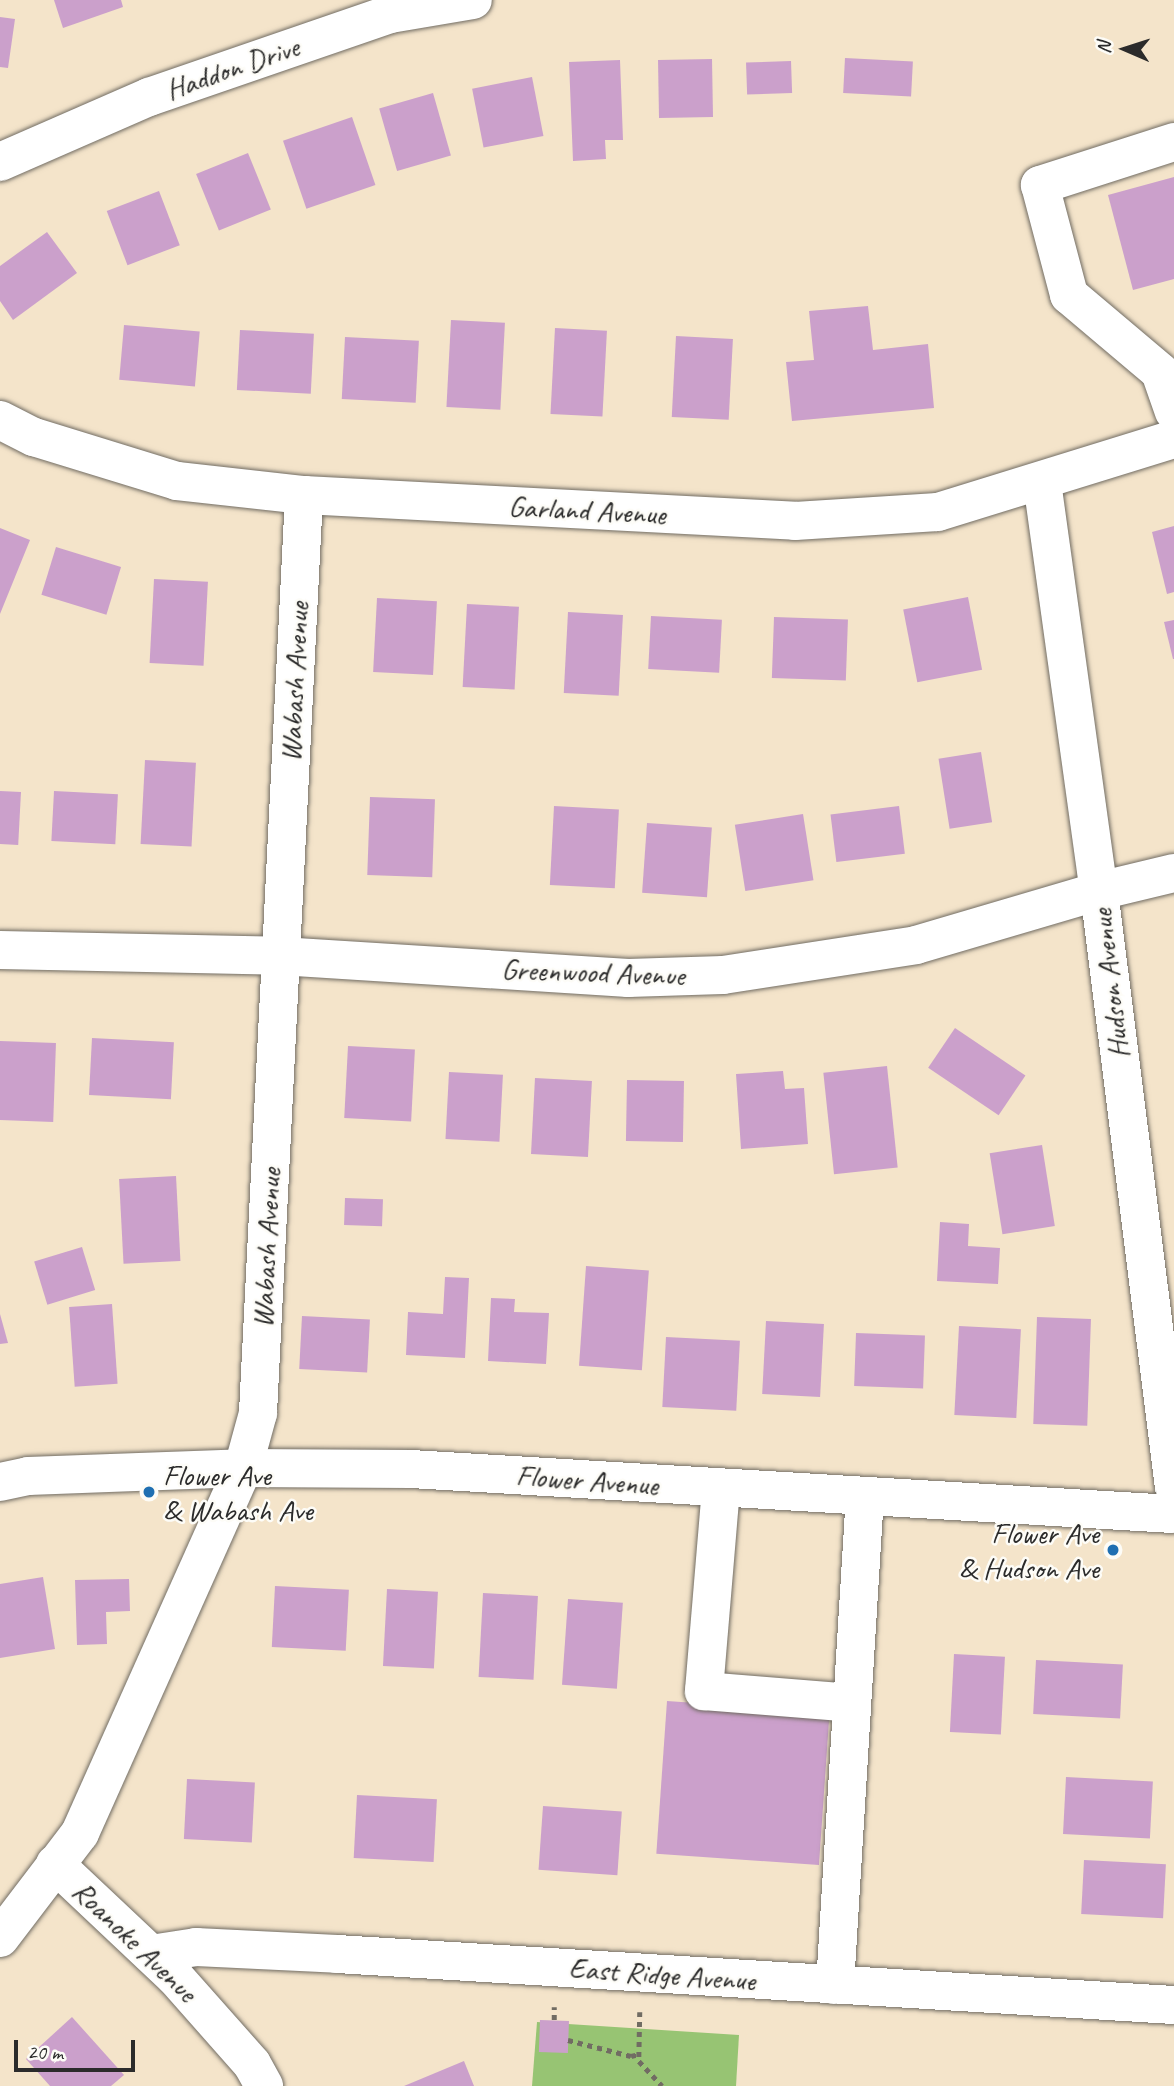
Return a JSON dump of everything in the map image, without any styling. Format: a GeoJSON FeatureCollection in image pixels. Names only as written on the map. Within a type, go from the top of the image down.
{"type":"FeatureCollection","features":[{"type":"Feature","properties":{"kind":"street","name":"Haddon Drive"},"geometry":{"type":"LineString","coordinates":[[0,162],[149,97],[390,14],[473,0]]}},
{"type":"Feature","properties":{"kind":"street"},"geometry":{"type":"LineString","coordinates":[[1174,142],[1040,185],[1069,295],[1160,372],[1174,412]]}},
{"type":"Feature","properties":{"kind":"street","name":"Garland Avenue"},"geometry":{"type":"LineString","coordinates":[[0,420],[34,437],[177,481],[304,495],[795,521],[938,512],[1174,439]]}},
{"type":"Feature","properties":{"kind":"street","name":"Hudson Avenue"},"geometry":{"type":"LineString","coordinates":[[1041,482],[1099,891],[1174,1487]]}},
{"type":"Feature","properties":{"kind":"street","name":"Wabash Avenue"},"geometry":{"type":"LineString","coordinates":[[0,1938],[80,1833],[243,1468],[258,1413],[304,495]]}},
{"type":"Feature","properties":{"kind":"street","name":"Greenwood Avenue"},"geometry":{"type":"LineString","coordinates":[[0,950],[280,956],[628,978],[723,975],[916,945],[1099,891],[1174,873]]}},
{"type":"Feature","properties":{"kind":"street","name":"Flower Avenue"},"geometry":{"type":"LineString","coordinates":[[0,1482],[28,1476],[243,1468],[411,1469],[865,1498],[1174,1514]]}},
{"type":"Feature","properties":{"kind":"street"},"geometry":{"type":"LineString","coordinates":[[720,1488],[704,1691],[852,1703]]}},
{"type":"Feature","properties":{"kind":"street"},"geometry":{"type":"LineString","coordinates":[[835,1984],[865,1498]]}},
{"type":"Feature","properties":{"kind":"street","name":"Roanoke Avenue"},"geometry":{"type":"LineString","coordinates":[[55,1864],[151,1954],[252,2064],[264,2086]]}},
{"type":"Feature","properties":{"kind":"street","name":"East Ridge Avenue"},"geometry":{"type":"LineString","coordinates":[[151,1954],[196,1947],[1174,2005]]}},
{"type":"Feature","properties":{"kind":"path"},"geometry":{"type":"LineString","coordinates":[[643,1973],[639,2061],[662,2086]]}},
{"type":"Feature","properties":{"kind":"path"},"geometry":{"type":"LineString","coordinates":[[568,2040],[631,2056],[639,2054]]}},
{"type":"Feature","properties":{"kind":"green space"},"geometry":{"type":"Polygon","coordinates":[[[537,2022],[739,2035],[736,2086],[532,2086],[537,2022]]]}},
{"type":"Feature","properties":{"kind":"building"},"geometry":{"type":"Polygon","coordinates":[[[54,0],[121,0],[123,7],[63,28],[54,0]]]}},
{"type":"Feature","properties":{"kind":"building"},"geometry":{"type":"Polygon","coordinates":[[[0,17],[15,19],[8,68],[0,67],[0,17]]]}},
{"type":"Feature","properties":{"kind":"building"},"geometry":{"type":"Polygon","coordinates":[[[845,58],[913,62],[911,97],[843,93],[845,58]]]}},
{"type":"Feature","properties":{"kind":"building"},"geometry":{"type":"Polygon","coordinates":[[[712,59],[713,117],[659,118],[658,60],[712,59]]]}},
{"type":"Feature","properties":{"kind":"building"},"geometry":{"type":"Polygon","coordinates":[[[620,60],[623,140],[605,140],[606,159],[573,161],[569,62],[620,60]]]}},
{"type":"Feature","properties":{"kind":"building"},"geometry":{"type":"Polygon","coordinates":[[[791,61],[792,93],[747,95],[746,63],[791,61]]]}},
{"type":"Feature","properties":{"kind":"building"},"geometry":{"type":"Polygon","coordinates":[[[532,77],[543,136],[484,148],[472,89],[532,77]]]}},
{"type":"Feature","properties":{"kind":"building"},"geometry":{"type":"Polygon","coordinates":[[[433,93],[451,155],[397,171],[379,108],[433,93]]]}},
{"type":"Feature","properties":{"kind":"building"},"geometry":{"type":"Polygon","coordinates":[[[352,117],[375,185],[306,209],[283,141],[352,117]]]}},
{"type":"Feature","properties":{"kind":"building"},"geometry":{"type":"Polygon","coordinates":[[[248,153],[271,210],[219,231],[196,174],[248,153]]]}},
{"type":"Feature","properties":{"kind":"building"},"geometry":{"type":"Polygon","coordinates":[[[1174,177],[1174,279],[1133,290],[1108,195],[1174,177]]]}},
{"type":"Feature","properties":{"kind":"building"},"geometry":{"type":"Polygon","coordinates":[[[159,191],[180,245],[128,265],[107,211],[159,191]]]}},
{"type":"Feature","properties":{"kind":"building"},"geometry":{"type":"Polygon","coordinates":[[[47,232],[77,273],[13,320],[0,301],[0,266],[47,232]]]}},
{"type":"Feature","properties":{"kind":"building"},"geometry":{"type":"Polygon","coordinates":[[[868,306],[873,350],[928,344],[934,408],[792,421],[786,362],[814,360],[809,311],[868,306]]]}},
{"type":"Feature","properties":{"kind":"building"},"geometry":{"type":"Polygon","coordinates":[[[451,320],[505,323],[500,410],[446,407],[451,320]]]}},
{"type":"Feature","properties":{"kind":"building"},"geometry":{"type":"Polygon","coordinates":[[[124,325],[200,332],[195,386],[119,380],[124,325]]]}},
{"type":"Feature","properties":{"kind":"building"},"geometry":{"type":"Polygon","coordinates":[[[555,328],[607,331],[602,417],[550,414],[555,328]]]}},
{"type":"Feature","properties":{"kind":"building"},"geometry":{"type":"Polygon","coordinates":[[[240,330],[314,334],[311,394],[237,390],[240,330]]]}},
{"type":"Feature","properties":{"kind":"building"},"geometry":{"type":"Polygon","coordinates":[[[676,336],[733,339],[729,420],[672,417],[676,336]]]}},
{"type":"Feature","properties":{"kind":"building"},"geometry":{"type":"Polygon","coordinates":[[[345,337],[419,341],[416,403],[342,399],[345,337]]]}},
{"type":"Feature","properties":{"kind":"building"},"geometry":{"type":"Polygon","coordinates":[[[1174,526],[1174,592],[1167,594],[1152,532],[1174,526]]]}},
{"type":"Feature","properties":{"kind":"building"},"geometry":{"type":"Polygon","coordinates":[[[0,528],[30,540],[0,614],[0,528]]]}},
{"type":"Feature","properties":{"kind":"building"},"geometry":{"type":"Polygon","coordinates":[[[56,547],[121,567],[106,615],[41,595],[56,547]]]}},
{"type":"Feature","properties":{"kind":"building"},"geometry":{"type":"Polygon","coordinates":[[[154,579],[208,582],[204,666],[150,663],[154,579]]]}},
{"type":"Feature","properties":{"kind":"building"},"geometry":{"type":"Polygon","coordinates":[[[968,597],[982,670],[917,682],[903,610],[968,597]]]}},
{"type":"Feature","properties":{"kind":"building"},"geometry":{"type":"Polygon","coordinates":[[[377,598],[437,601],[433,675],[373,672],[377,598]]]}},
{"type":"Feature","properties":{"kind":"building"},"geometry":{"type":"Polygon","coordinates":[[[467,604],[519,607],[515,690],[463,687],[467,604]]]}},
{"type":"Feature","properties":{"kind":"building"},"geometry":{"type":"Polygon","coordinates":[[[568,612],[623,615],[619,696],[564,693],[568,612]]]}},
{"type":"Feature","properties":{"kind":"building"},"geometry":{"type":"Polygon","coordinates":[[[651,616],[722,620],[719,673],[648,669],[651,616]]]}},
{"type":"Feature","properties":{"kind":"building"},"geometry":{"type":"Polygon","coordinates":[[[774,617],[848,620],[846,681],[772,678],[774,617]]]}},
{"type":"Feature","properties":{"kind":"building"},"geometry":{"type":"Polygon","coordinates":[[[1174,620],[1174,659],[1173,659],[1164,622],[1174,620]]]}},
{"type":"Feature","properties":{"kind":"building"},"geometry":{"type":"Polygon","coordinates":[[[981,752],[992,822],[950,829],[939,759],[981,752]]]}},
{"type":"Feature","properties":{"kind":"building"},"geometry":{"type":"Polygon","coordinates":[[[145,760],[196,763],[192,847],[141,844],[145,760]]]}},
{"type":"Feature","properties":{"kind":"building"},"geometry":{"type":"Polygon","coordinates":[[[0,791],[21,792],[18,845],[0,844],[0,791]]]}},
{"type":"Feature","properties":{"kind":"building"},"geometry":{"type":"Polygon","coordinates":[[[54,791],[118,794],[115,844],[51,841],[54,791]]]}},
{"type":"Feature","properties":{"kind":"building"},"geometry":{"type":"Polygon","coordinates":[[[370,797],[435,799],[432,877],[367,875],[370,797]]]}},
{"type":"Feature","properties":{"kind":"building"},"geometry":{"type":"Polygon","coordinates":[[[554,806],[619,809],[615,888],[550,885],[554,806]]]}},
{"type":"Feature","properties":{"kind":"building"},"geometry":{"type":"Polygon","coordinates":[[[899,806],[905,854],[836,862],[831,814],[899,806]]]}},
{"type":"Feature","properties":{"kind":"building"},"geometry":{"type":"Polygon","coordinates":[[[803,814],[813,880],[745,891],[735,825],[803,814]]]}},
{"type":"Feature","properties":{"kind":"building"},"geometry":{"type":"Polygon","coordinates":[[[647,823],[712,828],[707,897],[642,893],[647,823]]]}},
{"type":"Feature","properties":{"kind":"building"},"geometry":{"type":"Polygon","coordinates":[[[955,1028],[1025,1076],[999,1115],[928,1068],[955,1028]]]}},
{"type":"Feature","properties":{"kind":"building"},"geometry":{"type":"Polygon","coordinates":[[[92,1038],[174,1042],[171,1099],[89,1095],[92,1038]]]}},
{"type":"Feature","properties":{"kind":"building"},"geometry":{"type":"Polygon","coordinates":[[[0,1041],[56,1043],[53,1122],[0,1120],[0,1041]]]}},
{"type":"Feature","properties":{"kind":"building"},"geometry":{"type":"Polygon","coordinates":[[[348,1046],[415,1050],[411,1121],[344,1118],[348,1046]]]}},
{"type":"Feature","properties":{"kind":"building"},"geometry":{"type":"Polygon","coordinates":[[[887,1066],[898,1167],[834,1174],[823,1073],[887,1066]]]}},
{"type":"Feature","properties":{"kind":"building"},"geometry":{"type":"Polygon","coordinates":[[[783,1071],[785,1089],[804,1088],[808,1144],[741,1149],[736,1074],[783,1071]]]}},
{"type":"Feature","properties":{"kind":"building"},"geometry":{"type":"Polygon","coordinates":[[[449,1072],[503,1075],[499,1142],[445,1139],[449,1072]]]}},
{"type":"Feature","properties":{"kind":"building"},"geometry":{"type":"Polygon","coordinates":[[[535,1078],[592,1081],[588,1157],[531,1154],[535,1078]]]}},
{"type":"Feature","properties":{"kind":"building"},"geometry":{"type":"Polygon","coordinates":[[[627,1080],[684,1081],[683,1142],[626,1141],[627,1080]]]}},
{"type":"Feature","properties":{"kind":"building"},"geometry":{"type":"Polygon","coordinates":[[[1042,1145],[1055,1226],[1002,1234],[990,1153],[1042,1145]]]}},
{"type":"Feature","properties":{"kind":"building"},"geometry":{"type":"Polygon","coordinates":[[[176,1176],[180,1261],[124,1264],[119,1179],[176,1176]]]}},
{"type":"Feature","properties":{"kind":"building"},"geometry":{"type":"Polygon","coordinates":[[[345,1198],[383,1199],[382,1226],[344,1225],[345,1198]]]}},
{"type":"Feature","properties":{"kind":"building"},"geometry":{"type":"Polygon","coordinates":[[[940,1222],[969,1224],[968,1246],[1000,1248],[998,1284],[937,1281],[940,1222]]]}},
{"type":"Feature","properties":{"kind":"building"},"geometry":{"type":"Polygon","coordinates":[[[82,1247],[95,1290],[47,1305],[34,1262],[82,1247]]]}},
{"type":"Feature","properties":{"kind":"building"},"geometry":{"type":"Polygon","coordinates":[[[586,1266],[649,1270],[642,1370],[579,1366],[586,1266]]]}},
{"type":"Feature","properties":{"kind":"building"},"geometry":{"type":"Polygon","coordinates":[[[445,1277],[469,1278],[465,1358],[406,1355],[408,1312],[443,1314],[445,1277]]]}},
{"type":"Feature","properties":{"kind":"building"},"geometry":{"type":"Polygon","coordinates":[[[491,1298],[515,1299],[514,1312],[549,1313],[546,1364],[488,1361],[491,1298]]]}},
{"type":"Feature","properties":{"kind":"building"},"geometry":{"type":"Polygon","coordinates":[[[112,1304],[118,1384],[75,1387],[69,1307],[112,1304]]]}},
{"type":"Feature","properties":{"kind":"building"},"geometry":{"type":"Polygon","coordinates":[[[0,1314],[8,1343],[0,1344],[0,1314]]]}},
{"type":"Feature","properties":{"kind":"building"},"geometry":{"type":"Polygon","coordinates":[[[302,1316],[370,1320],[367,1372],[299,1369],[302,1316]]]}},
{"type":"Feature","properties":{"kind":"building"},"geometry":{"type":"Polygon","coordinates":[[[1037,1317],[1091,1319],[1087,1426],[1033,1424],[1037,1317]]]}},
{"type":"Feature","properties":{"kind":"building"},"geometry":{"type":"Polygon","coordinates":[[[766,1321],[824,1324],[820,1397],[762,1394],[766,1321]]]}},
{"type":"Feature","properties":{"kind":"building"},"geometry":{"type":"Polygon","coordinates":[[[959,1326],[1021,1329],[1016,1418],[954,1415],[959,1326]]]}},
{"type":"Feature","properties":{"kind":"building"},"geometry":{"type":"Polygon","coordinates":[[[856,1333],[925,1335],[923,1388],[854,1386],[856,1333]]]}},
{"type":"Feature","properties":{"kind":"building"},"geometry":{"type":"Polygon","coordinates":[[[666,1337],[740,1341],[736,1411],[662,1407],[666,1337]]]}},
{"type":"Feature","properties":{"kind":"building"},"geometry":{"type":"Polygon","coordinates":[[[43,1577],[55,1649],[0,1658],[0,1584],[43,1577]]]}},
{"type":"Feature","properties":{"kind":"building"},"geometry":{"type":"Polygon","coordinates":[[[129,1579],[130,1611],[106,1612],[107,1644],[77,1645],[75,1580],[129,1579]]]}},
{"type":"Feature","properties":{"kind":"building"},"geometry":{"type":"Polygon","coordinates":[[[275,1586],[349,1590],[346,1651],[272,1647],[275,1586]]]}},
{"type":"Feature","properties":{"kind":"building"},"geometry":{"type":"Polygon","coordinates":[[[387,1589],[438,1592],[434,1669],[383,1666],[387,1589]]]}},
{"type":"Feature","properties":{"kind":"building"},"geometry":{"type":"Polygon","coordinates":[[[483,1593],[538,1596],[534,1680],[479,1677],[483,1593]]]}},
{"type":"Feature","properties":{"kind":"building"},"geometry":{"type":"Polygon","coordinates":[[[568,1599],[623,1603],[617,1689],[562,1685],[568,1599]]]}},
{"type":"Feature","properties":{"kind":"building"},"geometry":{"type":"Polygon","coordinates":[[[954,1654],[1005,1657],[1001,1735],[950,1732],[954,1654]]]}},
{"type":"Feature","properties":{"kind":"building"},"geometry":{"type":"Polygon","coordinates":[[[1036,1660],[1123,1665],[1120,1718],[1033,1714],[1036,1660]]]}},
{"type":"Feature","properties":{"kind":"building"},"geometry":{"type":"Polygon","coordinates":[[[667,1701],[830,1712],[819,1865],[656,1854],[667,1701]]]}},
{"type":"Feature","properties":{"kind":"building"},"geometry":{"type":"Polygon","coordinates":[[[1066,1777],[1153,1782],[1150,1838],[1063,1834],[1066,1777]]]}},
{"type":"Feature","properties":{"kind":"building"},"geometry":{"type":"Polygon","coordinates":[[[187,1779],[255,1783],[252,1842],[184,1839],[187,1779]]]}},
{"type":"Feature","properties":{"kind":"building"},"geometry":{"type":"Polygon","coordinates":[[[357,1795],[437,1799],[434,1862],[354,1858],[357,1795]]]}},
{"type":"Feature","properties":{"kind":"building"},"geometry":{"type":"Polygon","coordinates":[[[543,1806],[622,1812],[617,1875],[539,1870],[543,1806]]]}},
{"type":"Feature","properties":{"kind":"building"},"geometry":{"type":"Polygon","coordinates":[[[1084,1860],[1166,1864],[1163,1918],[1081,1914],[1084,1860]]]}},
{"type":"Feature","properties":{"kind":"building"},"geometry":{"type":"Polygon","coordinates":[[[72,2017],[124,2075],[111,2086],[50,2086],[26,2059],[72,2017]]]}},
{"type":"Feature","properties":{"kind":"building"},"geometry":{"type":"Polygon","coordinates":[[[540,2020],[569,2021],[568,2053],[539,2052],[540,2020]]]}},
{"type":"Feature","properties":{"kind":"building"},"geometry":{"type":"Polygon","coordinates":[[[464,2061],[474,2086],[404,2086],[464,2061]]]}},
{"type":"Feature","properties":{"kind":"place","name":"Flower Ave & Wabash Ave"},"geometry":{"type":"Point","coordinates":[149,1492]}},
{"type":"Feature","properties":{"kind":"place","name":"Flower Ave & Hudson Ave"},"geometry":{"type":"Point","coordinates":[1113,1550]}}]}
